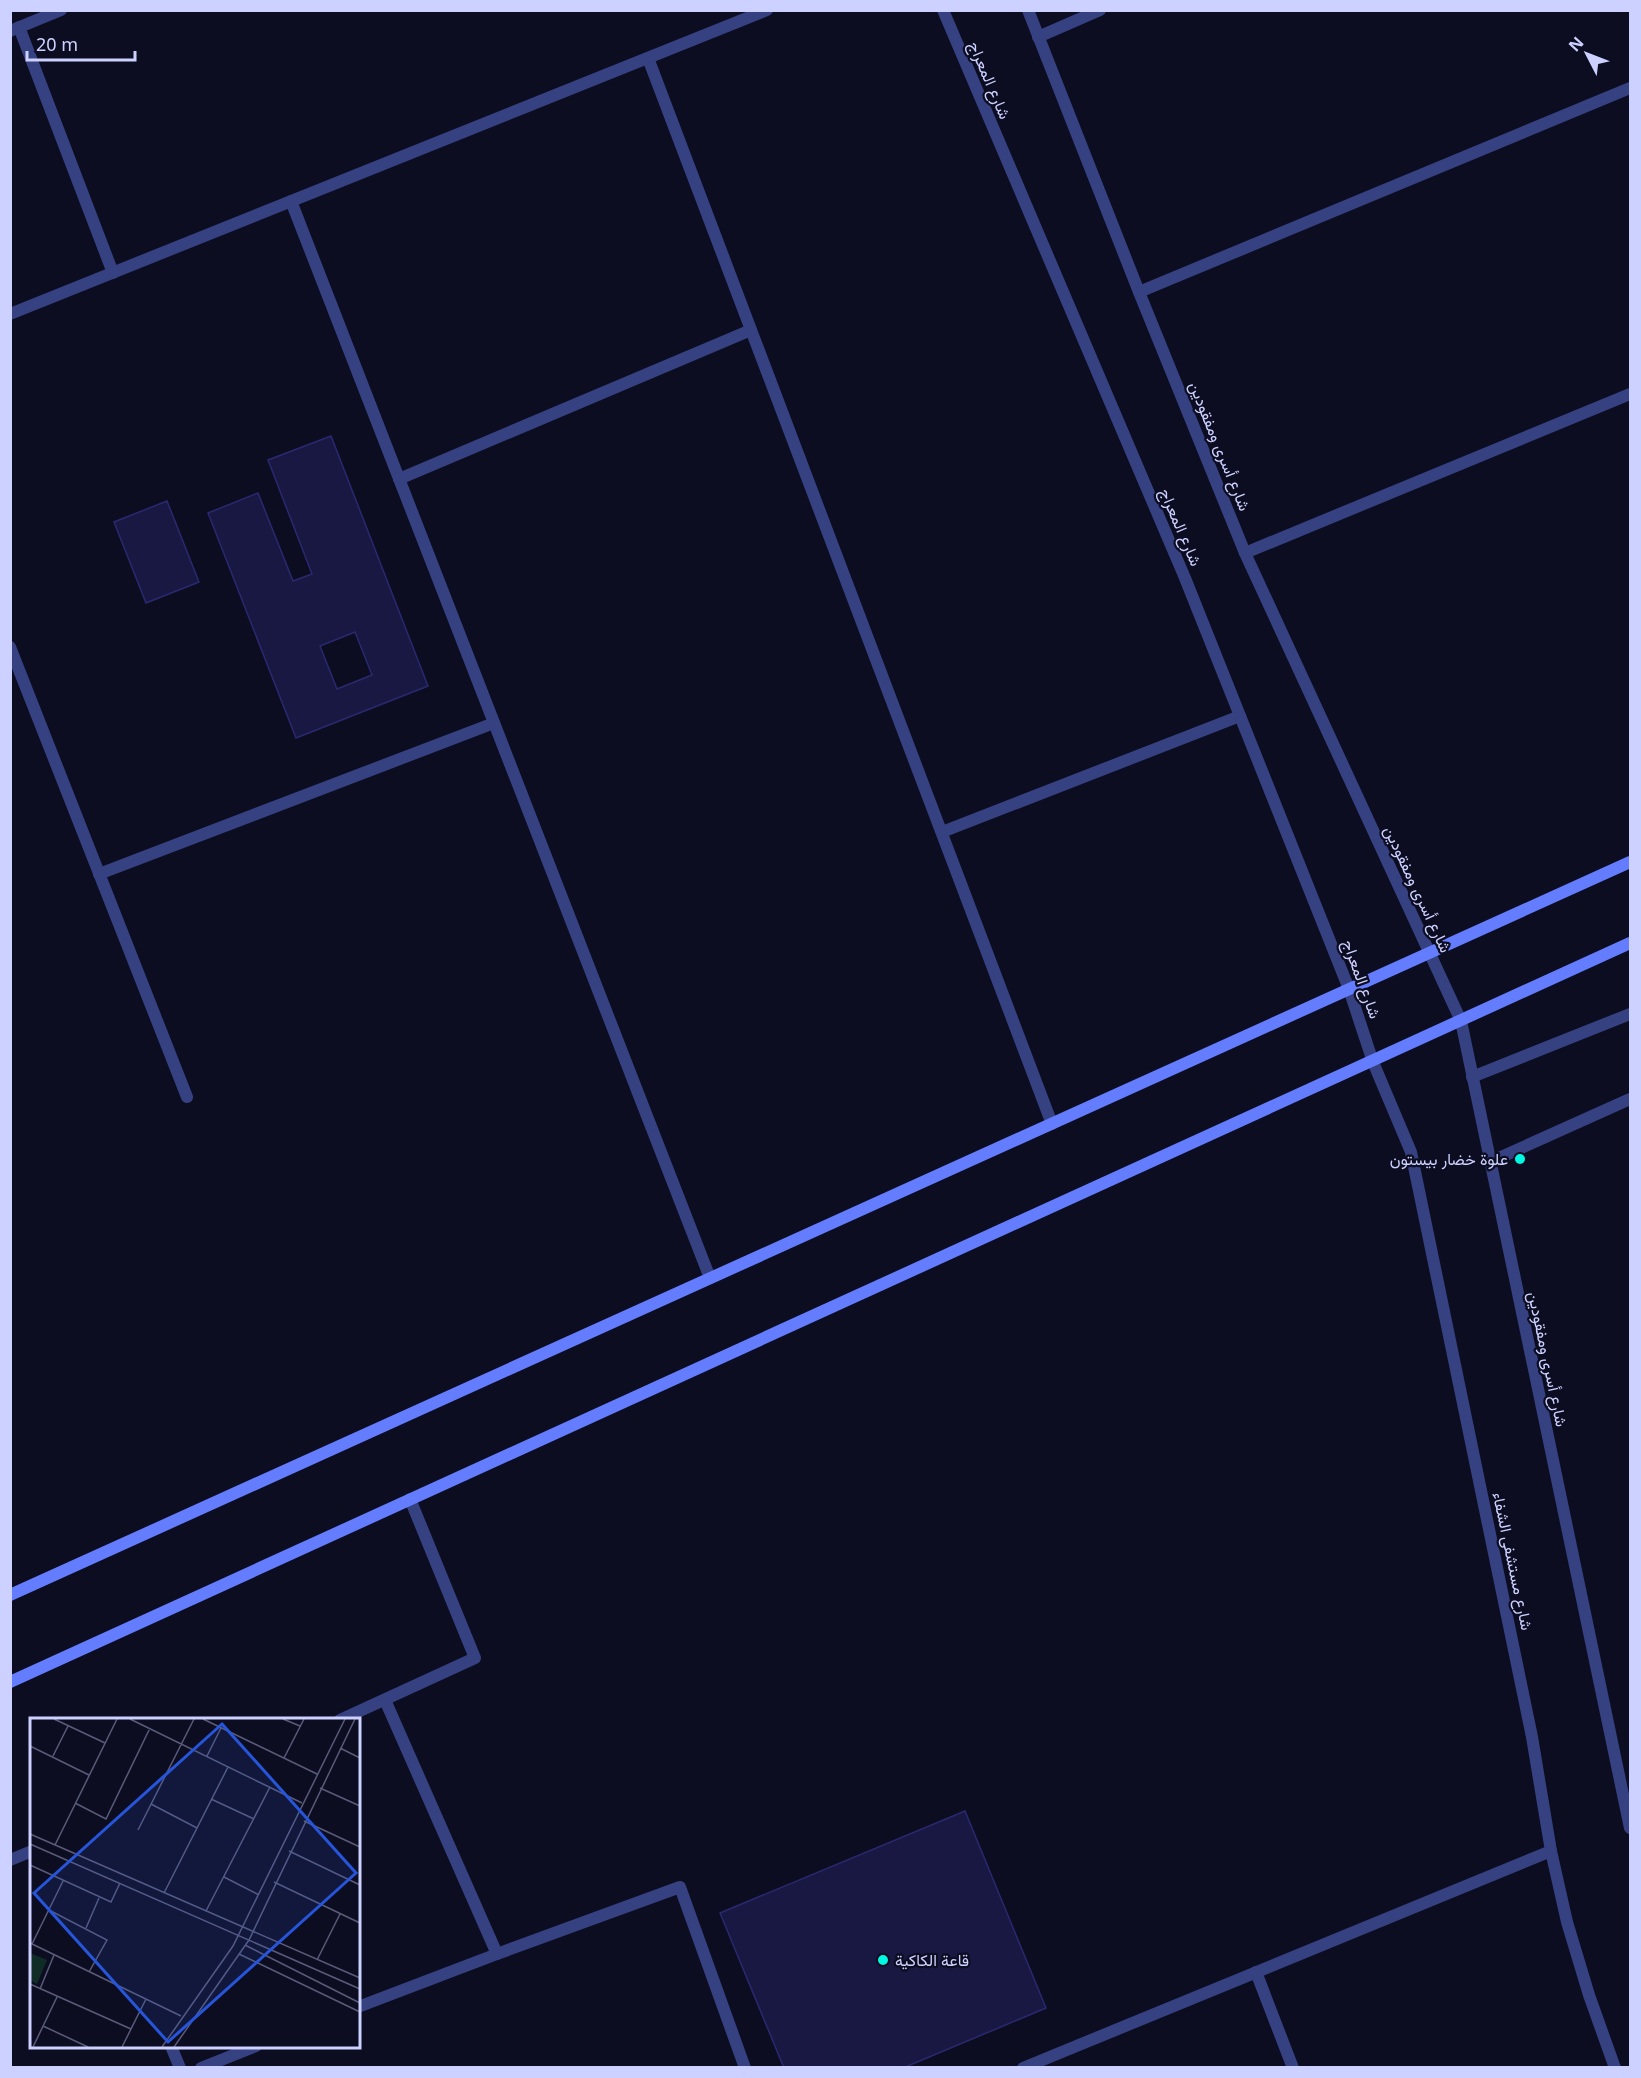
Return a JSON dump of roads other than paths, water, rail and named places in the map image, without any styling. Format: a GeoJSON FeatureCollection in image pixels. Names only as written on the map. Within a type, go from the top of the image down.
{"type":"FeatureCollection","features":[{"type":"Feature","properties":{"kind":"main road"},"geometry":{"type":"LineString","coordinates":[[10,1595],[1630,862]]}},
{"type":"Feature","properties":{"kind":"main road"},"geometry":{"type":"LineString","coordinates":[[10,1682],[1630,943]]}},
{"type":"Feature","properties":{"kind":"street"},"geometry":{"type":"LineString","coordinates":[[10,314],[767,10]]}},
{"type":"Feature","properties":{"kind":"street","name":"شارع المعراج"},"geometry":{"type":"LineString","coordinates":[[943,10],[1185,578],[1349,989],[1373,1062]]}},
{"type":"Feature","properties":{"kind":"street","name":"شارع أسرى ومفقودين"},"geometry":{"type":"LineString","coordinates":[[1028,10],[1245,553],[1461,1021],[1630,1828]]}},
{"type":"Feature","properties":{"kind":"street"},"geometry":{"type":"LineString","coordinates":[[1038,37],[1100,10]]}},
{"type":"Feature","properties":{"kind":"street"},"geometry":{"type":"LineString","coordinates":[[57,11],[15,29],[113,273]]}},
{"type":"Feature","properties":{"kind":"street"},"geometry":{"type":"LineString","coordinates":[[648,58],[1052,1124]]}},
{"type":"Feature","properties":{"kind":"street"},"geometry":{"type":"LineString","coordinates":[[1139,292],[1630,88]]}},
{"type":"Feature","properties":{"kind":"street"},"geometry":{"type":"LineString","coordinates":[[291,201],[710,1278]]}},
{"type":"Feature","properties":{"kind":"street"},"geometry":{"type":"LineString","coordinates":[[399,479],[751,330]]}},
{"type":"Feature","properties":{"kind":"street"},"geometry":{"type":"LineString","coordinates":[[1245,553],[1630,394]]}},
{"type":"Feature","properties":{"kind":"street"},"geometry":{"type":"LineString","coordinates":[[10,647],[187,1097]]}},
{"type":"Feature","properties":{"kind":"street"},"geometry":{"type":"LineString","coordinates":[[942,832],[1240,716]]}},
{"type":"Feature","properties":{"kind":"street"},"geometry":{"type":"LineString","coordinates":[[99,874],[494,723]]}},
{"type":"Feature","properties":{"kind":"street"},"geometry":{"type":"LineString","coordinates":[[1473,1077],[1630,1014]]}},
{"type":"Feature","properties":{"kind":"street","name":"شارع مستشفى الشفاء"},"geometry":{"type":"LineString","coordinates":[[1373,1062],[1411,1152],[1532,1737],[1551,1851],[1567,1923],[1589,1995],[1615,2067]]}},
{"type":"Feature","properties":{"kind":"street"},"geometry":{"type":"LineString","coordinates":[[1490,1162],[1630,1099]]}},
{"type":"Feature","properties":{"kind":"street"},"geometry":{"type":"LineString","coordinates":[[342,1718],[475,1658],[410,1499]]}},
{"type":"Feature","properties":{"kind":"street"},"geometry":{"type":"LineString","coordinates":[[385,1700],[497,1954]]}},
{"type":"Feature","properties":{"kind":"street"},"geometry":{"type":"LineString","coordinates":[[1023,2067],[1551,1851]]}},
{"type":"Feature","properties":{"kind":"street"},"geometry":{"type":"LineString","coordinates":[[10,1860],[30,1852]]}},
{"type":"Feature","properties":{"kind":"street"},"geometry":{"type":"LineString","coordinates":[[360,2006],[680,1887],[745,2067]]}},
{"type":"Feature","properties":{"kind":"street"},"geometry":{"type":"LineString","coordinates":[[1256,1972],[1293,2067]]}},
{"type":"Feature","properties":{"kind":"street"},"geometry":{"type":"LineString","coordinates":[[172,2048],[180,2067]]}},
{"type":"Feature","properties":{"kind":"street"},"geometry":{"type":"LineString","coordinates":[[201,2067],[251,2048]]}},
{"type":"Feature","properties":{"kind":"place","name":"علوة خضار بيستون"},"geometry":{"type":"Point","coordinates":[1520,1159]}},
{"type":"Feature","properties":{"kind":"place","name":"قاعة الكاكية"},"geometry":{"type":"Point","coordinates":[883,1960]}}]}
